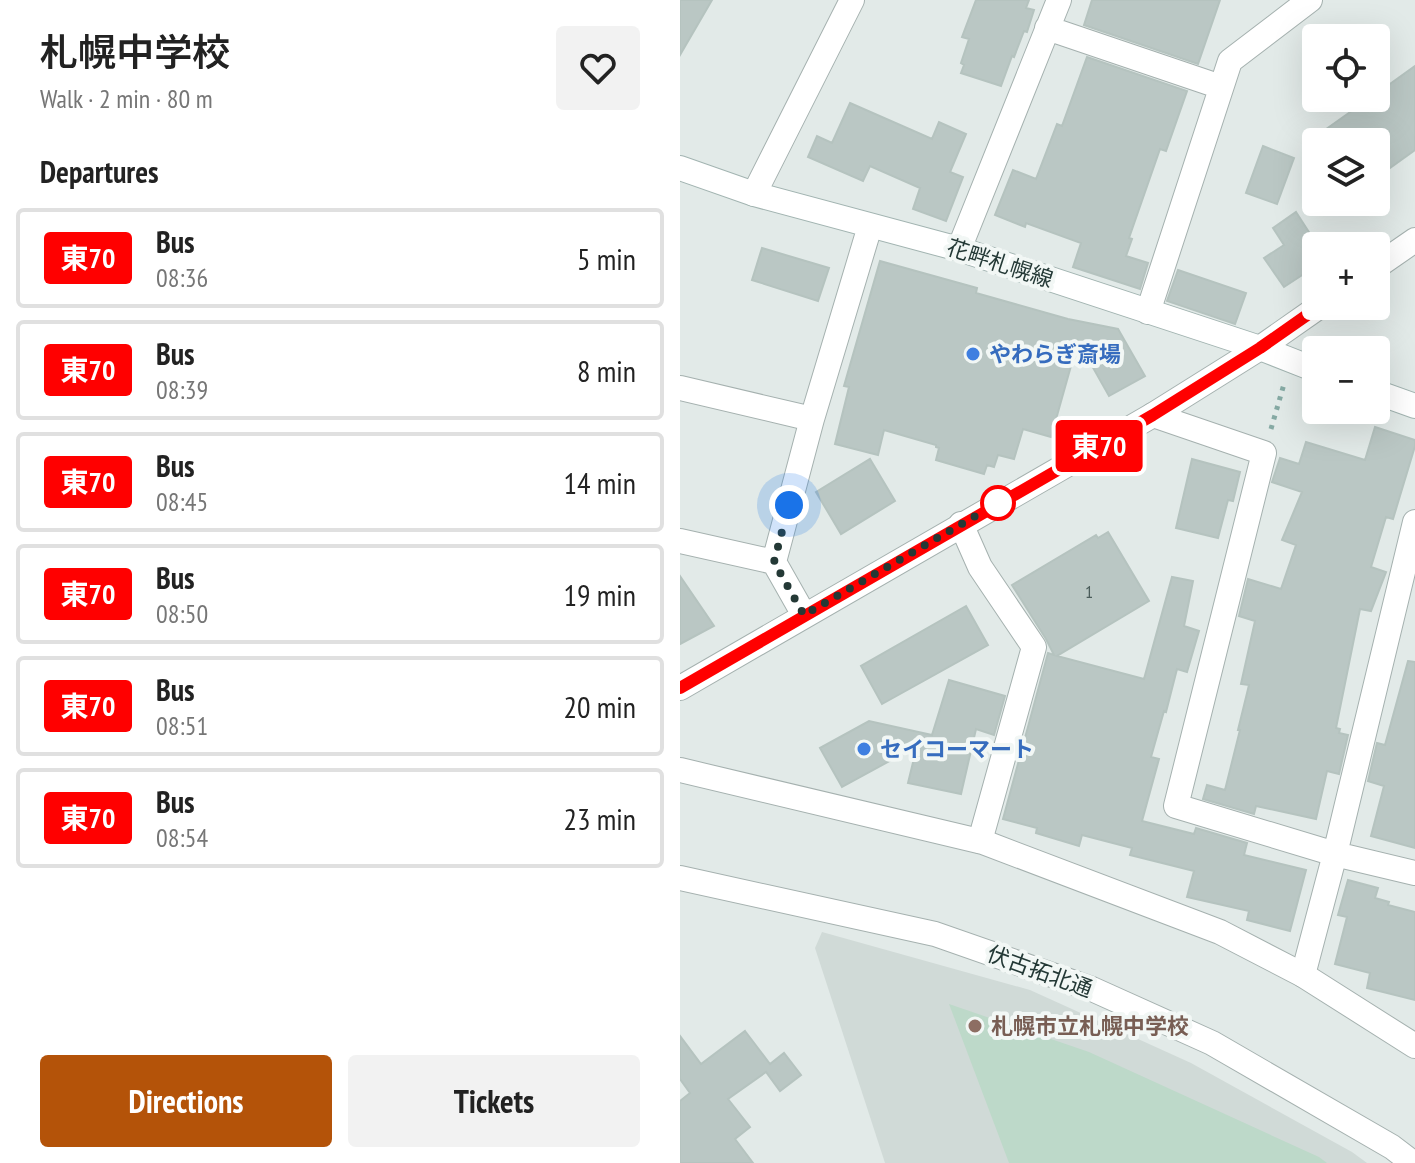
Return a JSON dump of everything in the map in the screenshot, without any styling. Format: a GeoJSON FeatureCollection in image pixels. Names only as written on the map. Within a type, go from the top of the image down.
{"type":"FeatureCollection","features":[{"type":"Feature","properties":{"kind":"street"},"geometry":{"type":"LineString","coordinates":[[959,249],[1059,0]]}},
{"type":"Feature","properties":{"kind":"street"},"geometry":{"type":"LineString","coordinates":[[1148,312],[1230,61],[1310,0]]}},
{"type":"Feature","properties":{"kind":"street"},"geometry":{"type":"LineString","coordinates":[[754,194],[847,1]]}},
{"type":"Feature","properties":{"kind":"street"},"geometry":{"type":"LineString","coordinates":[[1047,28],[1221,87]]}},
{"type":"Feature","properties":{"kind":"street","name":"花畔札幌線"},"geometry":{"type":"LineString","coordinates":[[680,168],[754,194],[959,249],[1302,364]]}},
{"type":"Feature","properties":{"kind":"street"},"geometry":{"type":"LineString","coordinates":[[804,615],[774,562],[812,419],[870,226]]}},
{"type":"Feature","properties":{"kind":"street"},"geometry":{"type":"LineString","coordinates":[[1390,257],[1415,240]]}},
{"type":"Feature","properties":{"kind":"street"},"geometry":{"type":"LineString","coordinates":[[680,688],[1153,415],[1302,319]]}},
{"type":"Feature","properties":{"kind":"street"},"geometry":{"type":"LineString","coordinates":[[680,388],[812,419]]}},
{"type":"Feature","properties":{"kind":"street"},"geometry":{"type":"LineString","coordinates":[[1390,397],[1415,406]]}},
{"type":"Feature","properties":{"kind":"street"},"geometry":{"type":"LineString","coordinates":[[1153,415],[1264,453],[1176,806],[1335,854],[1415,873]]}},
{"type":"Feature","properties":{"kind":"street"},"geometry":{"type":"LineString","coordinates":[[1303,975],[1411,551],[1415,522]]}},
{"type":"Feature","properties":{"kind":"street"},"geometry":{"type":"LineString","coordinates":[[961,524],[980,567],[1034,647],[980,841]]}},
{"type":"Feature","properties":{"kind":"street"},"geometry":{"type":"LineString","coordinates":[[680,541],[774,562]]}},
{"type":"Feature","properties":{"kind":"street"},"geometry":{"type":"LineString","coordinates":[[680,770],[980,841],[1220,932],[1303,975],[1415,1046]]}},
{"type":"Feature","properties":{"kind":"street","name":"伏古拓北通"},"geometry":{"type":"LineString","coordinates":[[680,878],[935,934],[1092,989],[1212,1043],[1392,1147],[1413,1163]]}},
{"type":"Feature","properties":{"kind":"path"},"geometry":{"type":"LineString","coordinates":[[1264,453],[1286,378]]}},
{"type":"Feature","properties":{"kind":"shaded area","name":"札幌市立札幌中学校"},"geometry":{"type":"Polygon","coordinates":[[[822,932],[1030,990],[1191,1063],[1367,1163],[885,1163],[815,948],[822,932]]]}},
{"type":"Feature","properties":{"kind":"green space"},"geometry":{"type":"Polygon","coordinates":[[[949,1004],[1089,1052],[1327,1163],[1009,1163],[949,1004]]]}},
{"type":"Feature","properties":{"kind":"building"},"geometry":{"type":"Polygon","coordinates":[[[680,0],[712,0],[680,55],[680,0]]]}},
{"type":"Feature","properties":{"kind":"building"},"geometry":{"type":"Polygon","coordinates":[[[976,0],[1029,0],[1026,8],[1034,10],[1001,86],[961,73],[969,39],[962,37],[976,0]]]}},
{"type":"Feature","properties":{"kind":"building"},"geometry":{"type":"Polygon","coordinates":[[[1092,0],[1220,0],[1198,64],[1084,25],[1092,0]]]}},
{"type":"Feature","properties":{"kind":"building"},"geometry":{"type":"Polygon","coordinates":[[[1087,57],[1187,91],[1166,151],[1160,149],[1129,238],[1132,239],[1126,256],[1148,263],[1140,289],[1073,267],[1081,243],[995,215],[1013,170],[1036,179],[1057,124],[1062,126],[1087,57]]]}},
{"type":"Feature","properties":{"kind":"building"},"geometry":{"type":"Polygon","coordinates":[[[1415,66],[1415,150],[1390,168],[1390,128],[1328,128],[1350,112],[1390,112],[1390,84],[1415,66]]]}},
{"type":"Feature","properties":{"kind":"building"},"geometry":{"type":"Polygon","coordinates":[[[850,103],[932,139],[939,122],[966,134],[950,172],[963,177],[946,221],[913,209],[920,188],[870,166],[863,181],[808,157],[817,136],[832,143],[850,103]]]}},
{"type":"Feature","properties":{"kind":"building"},"geometry":{"type":"Polygon","coordinates":[[[1263,146],[1294,158],[1277,204],[1246,193],[1263,146]]]}},
{"type":"Feature","properties":{"kind":"building"},"geometry":{"type":"Polygon","coordinates":[[[1296,212],[1309,232],[1302,232],[1302,275],[1284,287],[1264,258],[1284,245],[1273,228],[1296,212]]]}},
{"type":"Feature","properties":{"kind":"building"},"geometry":{"type":"Polygon","coordinates":[[[762,248],[829,268],[818,301],[752,280],[762,248]]]}},
{"type":"Feature","properties":{"kind":"building"},"geometry":{"type":"Polygon","coordinates":[[[880,261],[977,288],[976,293],[1068,319],[1118,329],[1145,376],[1109,396],[1078,341],[1051,437],[1023,429],[1014,459],[998,455],[994,467],[987,465],[984,474],[936,460],[939,448],[936,445],[884,430],[878,455],[835,444],[849,387],[844,386],[880,261]]]}},
{"type":"Feature","properties":{"kind":"building"},"geometry":{"type":"Polygon","coordinates":[[[1178,270],[1246,293],[1235,324],[1167,301],[1178,270]]]}},
{"type":"Feature","properties":{"kind":"building"},"geometry":{"type":"Polygon","coordinates":[[[1375,427],[1415,440],[1415,446],[1393,519],[1386,517],[1371,567],[1386,572],[1371,611],[1360,609],[1336,728],[1340,729],[1339,733],[1348,735],[1339,774],[1327,771],[1316,819],[1256,806],[1254,814],[1203,799],[1207,785],[1225,790],[1240,730],[1249,685],[1241,684],[1255,621],[1239,616],[1248,579],[1281,589],[1296,545],[1282,540],[1302,492],[1272,482],[1280,458],[1299,464],[1306,442],[1365,460],[1375,427]]]}},
{"type":"Feature","properties":{"kind":"building"},"geometry":{"type":"Polygon","coordinates":[[[870,459],[895,501],[841,534],[816,492],[870,459]]]}},
{"type":"Feature","properties":{"kind":"building"},"geometry":{"type":"Polygon","coordinates":[[[1192,459],[1240,472],[1233,501],[1228,500],[1218,538],[1176,528],[1192,459]]]}},
{"type":"Feature","properties":{"kind":"building"},"geometry":{"type":"Polygon","coordinates":[[[1108,532],[1149,601],[1057,656],[1144,679],[1172,577],[1193,581],[1184,626],[1199,631],[1187,672],[1177,669],[1164,711],[1151,757],[1159,759],[1142,821],[1194,834],[1196,828],[1247,843],[1244,855],[1306,870],[1290,931],[1247,920],[1249,911],[1187,897],[1194,871],[1130,855],[1132,848],[1082,835],[1079,846],[1036,833],[1037,828],[1003,819],[1048,653],[1054,655],[1012,585],[1096,535],[1098,538],[1108,532]]]}},
{"type":"Feature","properties":{"kind":"building"},"geometry":{"type":"Polygon","coordinates":[[[680,576],[714,626],[680,644],[680,576]]]}},
{"type":"Feature","properties":{"kind":"building"},"geometry":{"type":"Polygon","coordinates":[[[966,606],[988,645],[882,704],[861,666],[966,606]]]}},
{"type":"Feature","properties":{"kind":"building"},"geometry":{"type":"Polygon","coordinates":[[[1408,661],[1415,662],[1415,848],[1371,836],[1384,786],[1368,781],[1377,743],[1385,745],[1408,661]]]}},
{"type":"Feature","properties":{"kind":"building"},"geometry":{"type":"Polygon","coordinates":[[[949,680],[1005,696],[994,735],[976,729],[961,794],[908,783],[917,746],[842,787],[820,748],[869,721],[932,735],[949,680]]]}},
{"type":"Feature","properties":{"kind":"building"},"geometry":{"type":"Polygon","coordinates":[[[1348,880],[1378,888],[1375,898],[1415,912],[1415,1000],[1367,988],[1370,973],[1335,964],[1347,917],[1338,915],[1348,880]]]}},
{"type":"Feature","properties":{"kind":"building"},"geometry":{"type":"Polygon","coordinates":[[[745,1031],[770,1064],[784,1053],[801,1075],[780,1091],[766,1072],[728,1099],[750,1127],[735,1139],[753,1163],[680,1163],[680,1101],[690,1093],[680,1079],[680,1036],[701,1064],[745,1031]]]}},
{"type":"Feature","properties":{"kind":"bus line","name":"東70"},"geometry":{"type":"LineString","coordinates":[[680,688],[1153,415],[1302,319]]}},
{"type":"Feature","properties":{"kind":"place","name":"やわらぎ斎場"},"geometry":{"type":"Point","coordinates":[973,354]}},
{"type":"Feature","properties":{"kind":"place","name":"セイコーマート"},"geometry":{"type":"Point","coordinates":[864,749]}},
{"type":"Feature","properties":{"kind":"place","name":"札幌市立札幌中学校"},"geometry":{"type":"Point","coordinates":[975,1026]}},
{"type":"Feature","properties":{"kind":"route"},"geometry":{"type":"LineString","coordinates":[[789,505],[774,562],[804,615],[998,503]]}}]}
